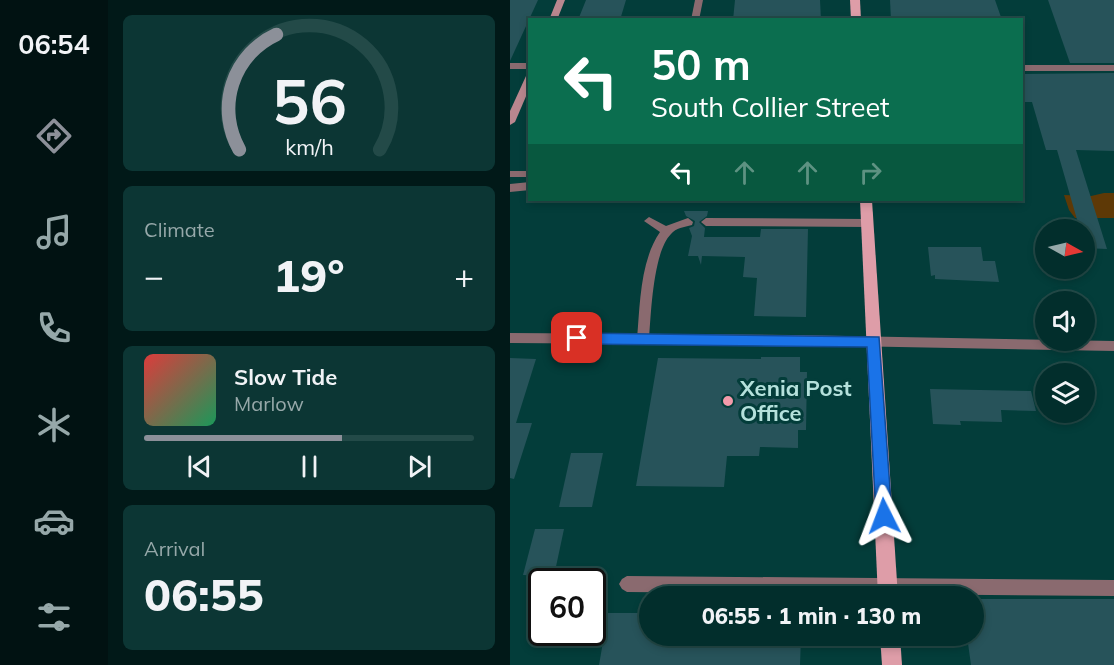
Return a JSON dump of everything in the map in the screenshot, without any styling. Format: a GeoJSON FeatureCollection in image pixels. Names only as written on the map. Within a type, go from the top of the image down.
{"type":"FeatureCollection","features":[{"type":"Feature","properties":{"kind":"main road"},"geometry":{"type":"LineString","coordinates":[[554,18],[561,0]]}},
{"type":"Feature","properties":{"kind":"main road"},"geometry":{"type":"LineString","coordinates":[[855,0],[856,18]]}},
{"type":"Feature","properties":{"kind":"main road"},"geometry":{"type":"LineString","coordinates":[[510,122],[528,81]]}},
{"type":"Feature","properties":{"kind":"main road"},"geometry":{"type":"LineString","coordinates":[[866,201],[888,586]]}},
{"type":"Feature","properties":{"kind":"main road"},"geometry":{"type":"LineString","coordinates":[[891,646],[892,665]]}},
{"type":"Feature","properties":{"kind":"street"},"geometry":{"type":"LineString","coordinates":[[695,18],[699,0]]}},
{"type":"Feature","properties":{"kind":"street"},"geometry":{"type":"LineString","coordinates":[[510,66],[528,66]]}},
{"type":"Feature","properties":{"kind":"street"},"geometry":{"type":"LineString","coordinates":[[1023,68],[1114,68]]}},
{"type":"Feature","properties":{"kind":"street"},"geometry":{"type":"LineString","coordinates":[[510,174],[528,174]]}},
{"type":"Feature","properties":{"kind":"street"},"geometry":{"type":"LineString","coordinates":[[510,188],[528,186]]}},
{"type":"Feature","properties":{"kind":"street"},"geometry":{"type":"LineString","coordinates":[[649,221],[666,231]]}},
{"type":"Feature","properties":{"kind":"street"},"geometry":{"type":"LineString","coordinates":[[643,339],[647,296],[658,243],[666,231],[688,222]]}},
{"type":"Feature","properties":{"kind":"street"},"geometry":{"type":"LineString","coordinates":[[706,222],[867,223]]}},
{"type":"Feature","properties":{"kind":"street"},"geometry":{"type":"LineString","coordinates":[[510,338],[874,341],[1114,346]]}},
{"type":"Feature","properties":{"kind":"street"},"geometry":{"type":"LineString","coordinates":[[627,584],[692,586]]}},
{"type":"Feature","properties":{"kind":"street"},"geometry":{"type":"LineString","coordinates":[[984,590],[1114,588]]}},
{"type":"Feature","properties":{"kind":"shaded area"},"geometry":{"type":"Polygon","coordinates":[[[1114,193],[1114,218],[1075,218],[1069,210],[1064,195],[1091,196],[1114,193]]]}},
{"type":"Feature","properties":{"kind":"building"},"geometry":{"type":"Polygon","coordinates":[[[510,0],[538,0],[528,18],[510,61],[510,0]]]}},
{"type":"Feature","properties":{"kind":"building"},"geometry":{"type":"Polygon","coordinates":[[[586,0],[626,0],[621,18],[579,18],[586,0]]]}},
{"type":"Feature","properties":{"kind":"building"},"geometry":{"type":"Polygon","coordinates":[[[735,0],[820,0],[821,18],[733,18],[735,0]]]}},
{"type":"Feature","properties":{"kind":"building"},"geometry":{"type":"Polygon","coordinates":[[[890,0],[995,0],[1001,18],[891,18],[890,0]]]}},
{"type":"Feature","properties":{"kind":"building"},"geometry":{"type":"Polygon","coordinates":[[[1048,0],[1114,0],[1114,63],[1070,63],[1048,0]]]}},
{"type":"Feature","properties":{"kind":"building"},"geometry":{"type":"Polygon","coordinates":[[[1114,73],[1114,151],[1076,150],[1107,249],[1095,248],[1095,219],[1077,219],[1057,150],[1046,150],[1032,102],[1025,102],[1023,74],[1114,73]]]}},
{"type":"Feature","properties":{"kind":"building"},"geometry":{"type":"Polygon","coordinates":[[[684,211],[708,211],[707,216],[699,222],[705,228],[704,237],[760,237],[761,229],[808,229],[806,317],[754,316],[757,278],[743,277],[745,257],[702,256],[701,265],[698,256],[688,256],[692,236],[689,228],[694,226],[695,221],[686,216],[684,211]]]}},
{"type":"Feature","properties":{"kind":"building"},"geometry":{"type":"Polygon","coordinates":[[[928,247],[981,247],[983,261],[995,261],[999,282],[935,279],[935,275],[931,276],[928,247]]]}},
{"type":"Feature","properties":{"kind":"building","name":"Xenia Post Office"},"geometry":{"type":"Polygon","coordinates":[[[761,357],[800,357],[800,372],[807,372],[806,430],[798,430],[798,448],[760,447],[759,456],[727,456],[724,487],[636,486],[658,358],[761,359],[761,357]]]}},
{"type":"Feature","properties":{"kind":"building"},"geometry":{"type":"Polygon","coordinates":[[[510,358],[536,359],[516,423],[532,423],[514,479],[510,478],[510,358]]]}},
{"type":"Feature","properties":{"kind":"building"},"geometry":{"type":"Polygon","coordinates":[[[930,389],[1031,391],[1035,407],[1035,411],[1001,410],[1002,422],[960,421],[961,425],[933,424],[930,389]]]}},
{"type":"Feature","properties":{"kind":"building"},"geometry":{"type":"Polygon","coordinates":[[[571,453],[603,453],[592,507],[559,507],[571,453]]]}},
{"type":"Feature","properties":{"kind":"building"},"geometry":{"type":"Polygon","coordinates":[[[535,529],[564,529],[556,568],[528,568],[528,575],[523,575],[535,529]]]}},
{"type":"Feature","properties":{"kind":"building"},"geometry":{"type":"Polygon","coordinates":[[[984,599],[1114,599],[1114,665],[971,665],[968,646],[984,646],[984,599]]]}},
{"type":"Feature","properties":{"kind":"building"},"geometry":{"type":"Polygon","coordinates":[[[608,613],[639,613],[639,646],[801,646],[800,665],[599,665],[602,646],[606,646],[608,613]]]}},
{"type":"Feature","properties":{"kind":"place","name":"Xenia Post Office"},"geometry":{"type":"Point","coordinates":[728,401]}},
{"type":"Feature","properties":{"kind":"route"},"geometry":{"type":"LineString","coordinates":[[577,338],[874,341],[884,516]]}}]}
